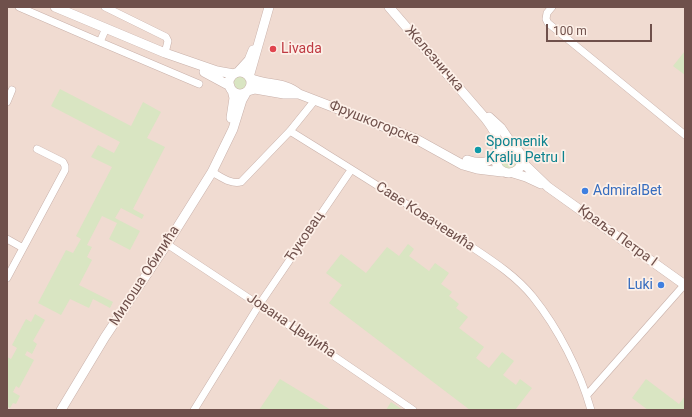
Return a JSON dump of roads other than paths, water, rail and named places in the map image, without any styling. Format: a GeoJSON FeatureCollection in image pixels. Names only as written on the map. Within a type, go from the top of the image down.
{"type":"FeatureCollection","features":[{"type":"Feature","properties":{"kind":"street"},"geometry":{"type":"LineString","coordinates":[[19,7],[199,84]]}},
{"type":"Feature","properties":{"kind":"street"},"geometry":{"type":"LineString","coordinates":[[55,7],[184,60],[217,71],[244,73],[250,77]]}},
{"type":"Feature","properties":{"kind":"street"},"geometry":{"type":"LineString","coordinates":[[105,7],[166,37],[168,41],[165,53]]}},
{"type":"Feature","properties":{"kind":"street"},"geometry":{"type":"LineString","coordinates":[[184,60],[240,94],[247,92],[251,86],[250,77],[269,7]]}},
{"type":"Feature","properties":{"kind":"street","name":"Железничка"},"geometry":{"type":"LineString","coordinates":[[389,7],[480,111],[495,131],[498,141],[496,154]]}},
{"type":"Feature","properties":{"kind":"street"},"geometry":{"type":"LineString","coordinates":[[552,7],[547,13],[546,19],[548,23],[685,135]]}},
{"type":"Feature","properties":{"kind":"street"},"geometry":{"type":"LineString","coordinates":[[100,42],[106,28]]}},
{"type":"Feature","properties":{"kind":"street"},"geometry":{"type":"LineString","coordinates":[[231,88],[230,80],[248,60],[259,40]]}},
{"type":"Feature","properties":{"kind":"street","name":"Фрушкогорска"},"geometry":{"type":"LineString","coordinates":[[250,77],[256,81],[277,83],[293,89],[299,94],[416,139],[470,167],[502,172]]}},
{"type":"Feature","properties":{"kind":"street","name":"Милоша Обилића"},"geometry":{"type":"LineString","coordinates":[[226,140],[234,98],[231,88]]}},
{"type":"Feature","properties":{"kind":"street","name":"Фрушкогорска"},"geometry":{"type":"LineString","coordinates":[[247,92],[255,89],[284,94],[299,94]]}},
{"type":"Feature","properties":{"kind":"street"},"geometry":{"type":"LineString","coordinates":[[7,102],[12,90]]}},
{"type":"Feature","properties":{"kind":"street","name":"Милоша Обилића"},"geometry":{"type":"LineString","coordinates":[[61,410],[105,337],[167,244],[212,172],[226,140],[233,129],[242,100],[247,92]]}},
{"type":"Feature","properties":{"kind":"street"},"geometry":{"type":"LineString","coordinates":[[212,172],[230,181],[237,183],[240,182],[290,131],[315,100]]}},
{"type":"Feature","properties":{"kind":"street","name":"Железничка"},"geometry":{"type":"LineString","coordinates":[[480,111],[492,119],[501,128],[514,147]]}},
{"type":"Feature","properties":{"kind":"street","name":"Саве Ковачевића"},"geometry":{"type":"LineString","coordinates":[[290,131],[404,202],[512,276],[533,296],[550,320],[587,395],[591,410]]}},
{"type":"Feature","properties":{"kind":"street"},"geometry":{"type":"LineString","coordinates":[[506,146],[514,147],[520,152],[522,158],[519,169],[513,173],[502,172],[495,163],[496,154],[506,146]]}},
{"type":"Feature","properties":{"kind":"street"},"geometry":{"type":"LineString","coordinates":[[7,278],[66,167],[63,162],[37,149]]}},
{"type":"Feature","properties":{"kind":"street","name":"Фрушкогорска"},"geometry":{"type":"LineString","coordinates":[[448,156],[479,162],[487,162],[496,154]]}},
{"type":"Feature","properties":{"kind":"street","name":"Краља Петра I"},"geometry":{"type":"LineString","coordinates":[[522,162],[548,187],[685,285]]}},
{"type":"Feature","properties":{"kind":"street","name":"Ћуковац"},"geometry":{"type":"LineString","coordinates":[[194,410],[259,304],[351,170]]}},
{"type":"Feature","properties":{"kind":"street","name":"Краља Петра I"},"geometry":{"type":"LineString","coordinates":[[513,173],[548,187]]}},
{"type":"Feature","properties":{"kind":"street"},"geometry":{"type":"LineString","coordinates":[[7,239],[23,248]]}},
{"type":"Feature","properties":{"kind":"street","name":"Јована Цвијића"},"geometry":{"type":"LineString","coordinates":[[167,244],[259,304],[413,410]]}},
{"type":"Feature","properties":{"kind":"street"},"geometry":{"type":"LineString","coordinates":[[587,395],[685,285]]}},
{"type":"Feature","properties":{"kind":"place","name":"Livada"},"geometry":{"type":"Point","coordinates":[273,49]}},
{"type":"Feature","properties":{"kind":"place","name":"Spomenik Kralju Petru I"},"geometry":{"type":"Point","coordinates":[478,150]}},
{"type":"Feature","properties":{"kind":"place","name":"AdmiralBet"},"geometry":{"type":"Point","coordinates":[585,191]}},
{"type":"Feature","properties":{"kind":"place","name":"Luki"},"geometry":{"type":"Point","coordinates":[661,285]}}]}
